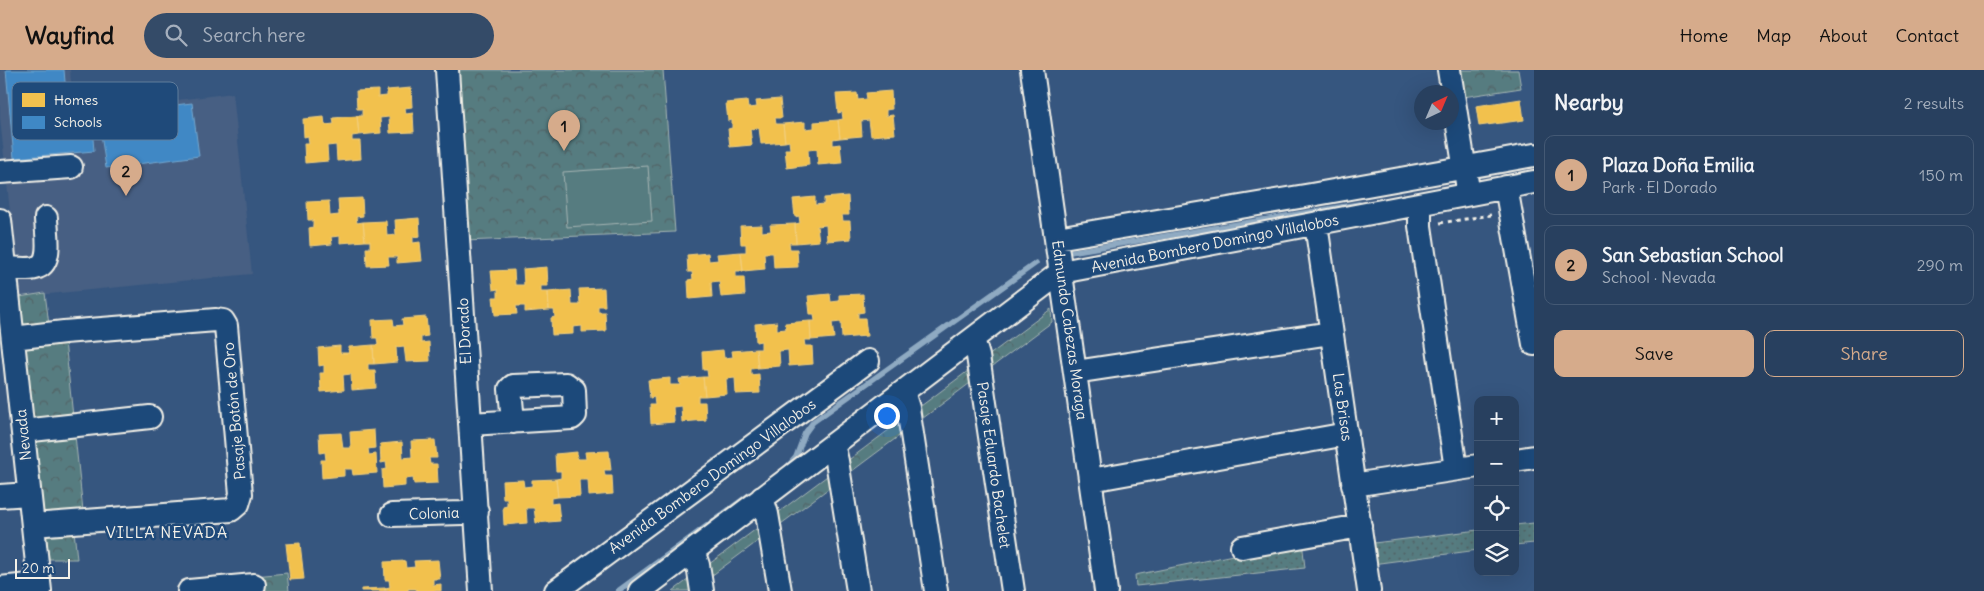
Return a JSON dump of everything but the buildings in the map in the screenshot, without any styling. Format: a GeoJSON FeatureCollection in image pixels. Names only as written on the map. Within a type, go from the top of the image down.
{"type":"FeatureCollection","features":[{"type":"Feature","properties":{"kind":"street","name":"El Dorado"},"geometry":{"type":"LineString","coordinates":[[447,70],[481,591]]}},
{"type":"Feature","properties":{"kind":"street","name":"Edmundo Cabezas Moraga"},"geometry":{"type":"LineString","coordinates":[[1032,70],[1106,591]]}},
{"type":"Feature","properties":{"kind":"street"},"geometry":{"type":"LineString","coordinates":[[1449,70],[1469,195]]}},
{"type":"Feature","properties":{"kind":"street","name":"Avenida Bombero Domingo Villalobos"},"geometry":{"type":"LineString","coordinates":[[1057,238],[1311,196],[1534,155]]}},
{"type":"Feature","properties":{"kind":"street"},"geometry":{"type":"LineString","coordinates":[[0,172],[71,167]]}},
{"type":"Feature","properties":{"kind":"street","name":"Avenida Bombero Domingo Villalobos"},"geometry":{"type":"LineString","coordinates":[[640,591],[1061,272],[1534,182]]}},
{"type":"Feature","properties":{"kind":"street"},"geometry":{"type":"LineString","coordinates":[[1506,187],[1534,344]]}},
{"type":"Feature","properties":{"kind":"street"},"geometry":{"type":"LineString","coordinates":[[1353,485],[1467,467],[1420,226],[1420,204]]}},
{"type":"Feature","properties":{"kind":"street"},"geometry":{"type":"LineString","coordinates":[[4,282],[29,268],[38,267],[44,263],[47,257],[46,218]]}},
{"type":"Feature","properties":{"kind":"street","name":"Nevada"},"geometry":{"type":"LineString","coordinates":[[0,220],[4,282],[13,338],[9,397],[23,431],[40,588]]}},
{"type":"Feature","properties":{"kind":"street","name":"Las Brisas"},"geometry":{"type":"LineString","coordinates":[[1316,224],[1369,591]]}},
{"type":"Feature","properties":{"kind":"street","name":"Pasaje Botón de Oro"},"geometry":{"type":"LineString","coordinates":[[13,338],[216,320],[223,321],[226,326],[241,494],[238,504],[231,510],[33,525]]}},
{"type":"Feature","properties":{"kind":"street"},"geometry":{"type":"LineString","coordinates":[[1075,372],[1332,333]]}},
{"type":"Feature","properties":{"kind":"street","name":"Pasaje Eduardo Bachelet"},"geometry":{"type":"LineString","coordinates":[[973,339],[978,356],[1013,591]]}},
{"type":"Feature","properties":{"kind":"street","name":"Avenida Bombero Domingo Villalobos"},"geometry":{"type":"LineString","coordinates":[[556,591],[868,361]]}},
{"type":"Feature","properties":{"kind":"street"},"geometry":{"type":"LineString","coordinates":[[903,392],[908,408],[936,591]]}},
{"type":"Feature","properties":{"kind":"street"},"geometry":{"type":"LineString","coordinates":[[23,431],[150,417]]}},
{"type":"Feature","properties":{"kind":"street"},"geometry":{"type":"LineString","coordinates":[[470,424],[513,422]]}},
{"type":"Feature","properties":{"kind":"street"},"geometry":{"type":"LineString","coordinates":[[1091,480],[1347,434]]}},
{"type":"Feature","properties":{"kind":"street"},"geometry":{"type":"LineString","coordinates":[[833,445],[858,591]]}},
{"type":"Feature","properties":{"kind":"street"},"geometry":{"type":"LineString","coordinates":[[1519,459],[1534,457]]}},
{"type":"Feature","properties":{"kind":"street"},"geometry":{"type":"LineString","coordinates":[[0,496],[29,494]]}},
{"type":"Feature","properties":{"kind":"street"},"geometry":{"type":"LineString","coordinates":[[762,498],[768,514],[780,591]]}},
{"type":"Feature","properties":{"kind":"street","name":"Colonia"},"geometry":{"type":"LineString","coordinates":[[392,515],[476,511]]}},
{"type":"Feature","properties":{"kind":"street"},"geometry":{"type":"LineString","coordinates":[[1242,547],[1360,526]]}},
{"type":"Feature","properties":{"kind":"street"},"geometry":{"type":"LineString","coordinates":[[693,551],[698,565],[702,591]]}},
{"type":"Feature","properties":{"kind":"street"},"geometry":{"type":"LineString","coordinates":[[190,591],[254,585]]}},
{"type":"Feature","properties":{"kind":"street"},"geometry":{"type":"LineString","coordinates":[[0,588],[40,588]]}},
{"type":"Feature","properties":{"kind":"shaded area"},"geometry":{"type":"Polygon","coordinates":[[[0,70],[70,70],[71,82],[12,82],[12,140],[178,140],[178,100],[233,93],[252,274],[19,297],[0,118],[0,70]]]}},
{"type":"Feature","properties":{"kind":"green space"},"geometry":{"type":"Polygon","coordinates":[[[453,70],[663,70],[675,232],[465,241],[453,70]]]}},
{"type":"Feature","properties":{"kind":"green space"},"geometry":{"type":"Polygon","coordinates":[[[1459,70],[1518,70],[1521,88],[1463,97],[1459,70]]]}},
{"type":"Feature","properties":{"kind":"green space"},"geometry":{"type":"Polygon","coordinates":[[[648,166],[652,221],[567,227],[563,172],[648,166]]]}},
{"type":"Feature","properties":{"kind":"green space"},"geometry":{"type":"Polygon","coordinates":[[[45,293],[50,333],[64,332],[84,520],[73,521],[77,559],[49,559],[19,297],[45,293]]]}},
{"type":"Feature","properties":{"kind":"green space"},"geometry":{"type":"Polygon","coordinates":[[[1051,309],[1052,322],[691,591],[673,591],[1051,309]]]}},
{"type":"Feature","properties":{"kind":"green space"},"geometry":{"type":"Polygon","coordinates":[[[1534,523],[1534,543],[1519,545],[1519,525],[1534,523]]]}},
{"type":"Feature","properties":{"kind":"green space"},"geometry":{"type":"Polygon","coordinates":[[[1474,530],[1474,551],[1372,564],[1374,543],[1474,530]]]}},
{"type":"Feature","properties":{"kind":"green space"},"geometry":{"type":"Polygon","coordinates":[[[1302,541],[1305,568],[1136,586],[1135,575],[1302,541]]]}},
{"type":"Feature","properties":{"kind":"green space"},"geometry":{"type":"Polygon","coordinates":[[[287,573],[289,591],[255,591],[254,576],[287,573]]]}},
{"type":"Feature","properties":{"kind":"waterway"},"geometry":{"type":"LineString","coordinates":[[1064,253],[1359,204]]}},
{"type":"Feature","properties":{"kind":"waterway"},"geometry":{"type":"LineString","coordinates":[[788,466],[796,457],[805,433],[813,422],[1036,263]]}},
{"type":"Feature","properties":{"kind":"waterway"},"geometry":{"type":"LineString","coordinates":[[618,591],[749,495]]}},
{"type":"Feature","properties":{"kind":"place","name":"Plaza Doña Emilia"},"geometry":{"type":"Point","coordinates":[564,151]}},
{"type":"Feature","properties":{"kind":"place","name":"San Sebastian School"},"geometry":{"type":"Point","coordinates":[126,196]}},
{"type":"Feature","properties":{"kind":"district","name":"VILLA NEVADA"},"geometry":{"type":"Point","coordinates":[167,532]}}]}
